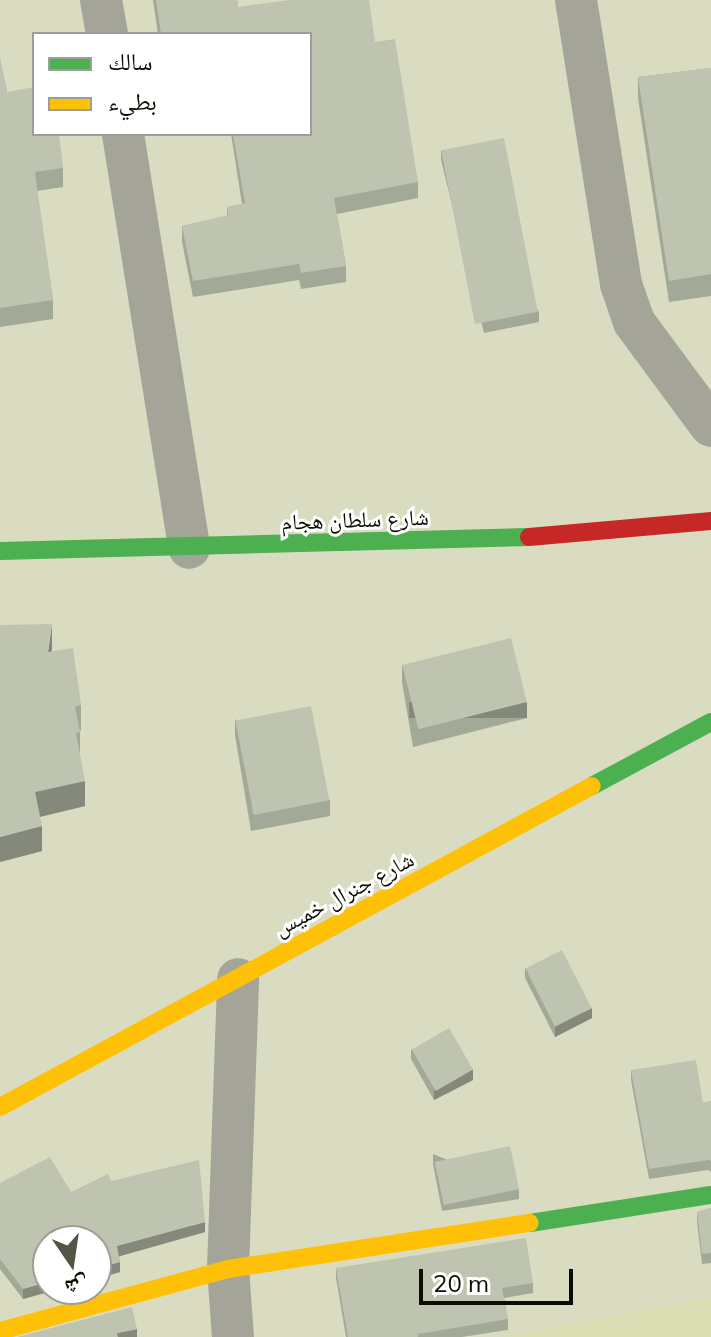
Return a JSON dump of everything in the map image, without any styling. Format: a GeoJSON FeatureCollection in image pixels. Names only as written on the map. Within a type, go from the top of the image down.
{"type":"FeatureCollection","features":[{"type":"Feature","properties":{"kind":"main road","name":"شارع سلطان هجام"},"geometry":{"type":"LineString","coordinates":[[0,551],[543,536],[711,521]]}},
{"type":"Feature","properties":{"kind":"main road","name":"شارع جنرال خميس"},"geometry":{"type":"LineString","coordinates":[[0,1107],[711,722]]}},
{"type":"Feature","properties":{"kind":"main road"},"geometry":{"type":"LineString","coordinates":[[0,1331],[228,1269],[711,1195]]}},
{"type":"Feature","properties":{"kind":"street"},"geometry":{"type":"LineString","coordinates":[[101,0],[107,32]]}},
{"type":"Feature","properties":{"kind":"street"},"geometry":{"type":"LineString","coordinates":[[576,0],[621,284],[634,322],[711,426]]}},
{"type":"Feature","properties":{"kind":"street"},"geometry":{"type":"LineString","coordinates":[[123,136],[189,548]]}},
{"type":"Feature","properties":{"kind":"street"},"geometry":{"type":"LineString","coordinates":[[233,1337],[228,1269],[238,979]]}},
{"type":"Feature","properties":{"kind":"shaded area"},"geometry":{"type":"Polygon","coordinates":[[[711,1298],[711,1337],[501,1337],[711,1298]]]}},
{"type":"Feature","properties":{"kind":"building"},"geometry":{"type":"Polygon","coordinates":[[[156,0],[237,0],[238,7],[289,0],[369,0],[375,42],[395,39],[418,182],[334,198],[346,266],[301,273],[299,264],[193,281],[182,226],[228,215],[227,207],[245,203],[233,136],[312,136],[312,32],[161,32],[156,0]]]}},
{"type":"Feature","properties":{"kind":"building"},"geometry":{"type":"Polygon","coordinates":[[[0,59],[7,92],[32,87],[32,136],[59,136],[63,168],[35,172],[53,300],[0,308],[0,59]]]}},
{"type":"Feature","properties":{"kind":"building"},"geometry":{"type":"Polygon","coordinates":[[[711,68],[711,274],[669,281],[638,77],[711,68]]]}},
{"type":"Feature","properties":{"kind":"building"},"geometry":{"type":"Polygon","coordinates":[[[504,138],[538,312],[475,324],[441,150],[504,138]]]}},
{"type":"Feature","properties":{"kind":"building"},"geometry":{"type":"Polygon","coordinates":[[[52,624],[48,652],[73,648],[81,705],[75,707],[80,732],[76,733],[85,781],[35,792],[42,826],[0,837],[0,625],[52,624]]]}},
{"type":"Feature","properties":{"kind":"building"},"geometry":{"type":"Polygon","coordinates":[[[511,638],[527,702],[418,729],[402,665],[511,638]]]}},
{"type":"Feature","properties":{"kind":"building"},"geometry":{"type":"Polygon","coordinates":[[[311,706],[329,800],[254,815],[235,721],[311,706]]]}},
{"type":"Feature","properties":{"kind":"building"},"geometry":{"type":"Polygon","coordinates":[[[562,950],[592,1008],[555,1027],[525,969],[562,950]]]}},
{"type":"Feature","properties":{"kind":"building"},"geometry":{"type":"Polygon","coordinates":[[[449,1028],[473,1070],[436,1091],[412,1050],[449,1028]]]}},
{"type":"Feature","properties":{"kind":"building"},"geometry":{"type":"Polygon","coordinates":[[[696,1060],[703,1103],[711,1101],[711,1161],[649,1169],[631,1070],[696,1060]]]}},
{"type":"Feature","properties":{"kind":"building"},"geometry":{"type":"Polygon","coordinates":[[[510,1146],[519,1189],[444,1205],[435,1162],[510,1146]]]}},
{"type":"Feature","properties":{"kind":"building"},"geometry":{"type":"Polygon","coordinates":[[[50,1157],[71,1192],[108,1174],[111,1181],[199,1160],[205,1222],[117,1246],[120,1262],[112,1264],[112,1225],[32,1225],[32,1286],[23,1289],[0,1259],[0,1183],[50,1157]]]}},
{"type":"Feature","properties":{"kind":"building"},"geometry":{"type":"Polygon","coordinates":[[[711,1208],[711,1253],[702,1254],[697,1212],[711,1208]]]}},
{"type":"Feature","properties":{"kind":"building"},"geometry":{"type":"Polygon","coordinates":[[[526,1238],[533,1283],[502,1288],[508,1319],[418,1334],[418,1337],[348,1337],[336,1268],[526,1238]]]}},
{"type":"Feature","properties":{"kind":"building"},"geometry":{"type":"Polygon","coordinates":[[[132,1307],[137,1329],[117,1333],[118,1337],[17,1337],[132,1307]]]}},
{"type":"Feature","properties":{"kind":"traffic: fast"},"geometry":{"type":"LineString","coordinates":[[0,551],[529,537]]}},
{"type":"Feature","properties":{"kind":"traffic: fast"},"geometry":{"type":"LineString","coordinates":[[592,786],[711,722]]}},
{"type":"Feature","properties":{"kind":"traffic: fast"},"geometry":{"type":"LineString","coordinates":[[530,1223],[711,1195]]}},
{"type":"Feature","properties":{"kind":"traffic: slow"},"geometry":{"type":"LineString","coordinates":[[0,1107],[592,786]]}},
{"type":"Feature","properties":{"kind":"traffic: slow"},"geometry":{"type":"LineString","coordinates":[[0,1331],[228,1269],[530,1223]]}},
{"type":"Feature","properties":{"kind":"traffic: jam"},"geometry":{"type":"LineString","coordinates":[[529,537],[711,521]]}}]}
